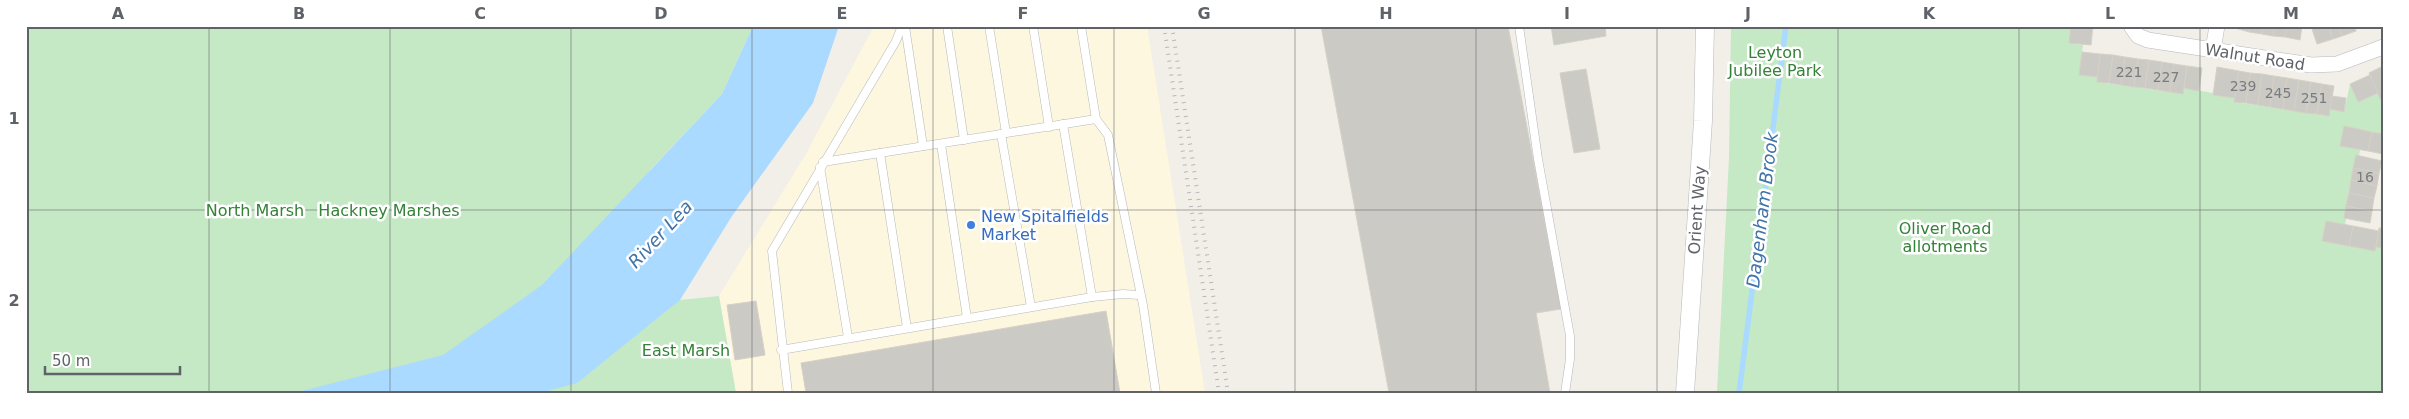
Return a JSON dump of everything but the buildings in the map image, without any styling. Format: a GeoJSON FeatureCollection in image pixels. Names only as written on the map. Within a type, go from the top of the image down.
{"type":"FeatureCollection","features":[{"type":"Feature","properties":{"kind":"street","name":"Orient Way"},"geometry":{"type":"LineString","coordinates":[[1685,393],[1703,121],[1705,26]]}},
{"type":"Feature","properties":{"kind":"street","name":"Walnut Road"},"geometry":{"type":"LineString","coordinates":[[2131,26],[2141,38],[2324,66],[2351,60],[2383,47]]}},
{"type":"Feature","properties":{"kind":"street"},"geometry":{"type":"LineString","coordinates":[[2213,50],[2217,26]]}},
{"type":"Feature","properties":{"kind":"lane"},"geometry":{"type":"LineString","coordinates":[[904,26],[923,146]]}},
{"type":"Feature","properties":{"kind":"lane"},"geometry":{"type":"LineString","coordinates":[[788,393],[781,350],[772,251],[821,164],[904,26]]}},
{"type":"Feature","properties":{"kind":"lane"},"geometry":{"type":"LineString","coordinates":[[947,26],[964,140]]}},
{"type":"Feature","properties":{"kind":"lane"},"geometry":{"type":"LineString","coordinates":[[989,26],[1031,307]]}},
{"type":"Feature","properties":{"kind":"lane"},"geometry":{"type":"LineString","coordinates":[[1032,26],[1049,126]]}},
{"type":"Feature","properties":{"kind":"lane"},"geometry":{"type":"LineString","coordinates":[[1081,26],[1096,119],[1108,135],[1139,295],[1143,305],[1156,393]]}},
{"type":"Feature","properties":{"kind":"lane"},"geometry":{"type":"LineString","coordinates":[[1519,26],[1538,159],[1570,336],[1570,359],[1565,393]]}},
{"type":"Feature","properties":{"kind":"lane"},"geometry":{"type":"LineString","coordinates":[[821,164],[1096,119]]}},
{"type":"Feature","properties":{"kind":"lane"},"geometry":{"type":"LineString","coordinates":[[1063,124],[1092,297]]}},
{"type":"Feature","properties":{"kind":"lane"},"geometry":{"type":"LineString","coordinates":[[940,144],[967,318]]}},
{"type":"Feature","properties":{"kind":"lane"},"geometry":{"type":"LineString","coordinates":[[880,153],[907,328]]}},
{"type":"Feature","properties":{"kind":"lane"},"geometry":{"type":"LineString","coordinates":[[821,164],[848,337]]}},
{"type":"Feature","properties":{"kind":"lane"},"geometry":{"type":"LineString","coordinates":[[781,350],[848,337],[1092,297],[1123,294],[1139,295]]}},
{"type":"Feature","properties":{"kind":"shaded area","name":"New Spitalfields Market"},"geometry":{"type":"Polygon","coordinates":[[[874,26],[1147,26],[1205,393],[736,393],[719,296],[806,154],[874,26]]]}},
{"type":"Feature","properties":{"kind":"green space","name":"North Marsh"},"geometry":{"type":"Polygon","coordinates":[[[26,26],[753,26],[722,94],[650,170],[680,300],[719,296],[736,393],[26,393],[26,26]]]}},
{"type":"Feature","properties":{"kind":"green space","name":"Oliver Road allotments"},"geometry":{"type":"Polygon","coordinates":[[[1731,26],[2071,26],[2069,43],[2083,45],[2079,75],[2098,77],[2097,82],[2183,94],[2184,88],[2235,98],[2235,102],[2329,116],[2330,109],[2344,112],[2350,84],[2358,102],[2378,93],[2383,100],[2383,134],[2344,126],[2340,146],[2360,150],[2359,156],[2356,156],[2344,218],[2346,219],[2345,225],[2323,241],[2375,251],[2376,247],[2383,248],[2383,393],[1717,393],[1729,158],[1731,26]]]}},
{"type":"Feature","properties":{"kind":"water","name":"River Lea"},"geometry":{"type":"Polygon","coordinates":[[[753,26],[839,26],[813,103],[732,216],[680,300],[577,383],[540,393],[294,393],[443,355],[542,285],[722,94],[753,26]]]}},
{"type":"Feature","properties":{"kind":"waterway","name":"Dagenham Brook"},"geometry":{"type":"LineString","coordinates":[[1739,393],[1786,26]]}},
{"type":"Feature","properties":{"kind":"railway"},"geometry":{"type":"LineString","coordinates":[[1164,26],[1219,393]]}},
{"type":"Feature","properties":{"kind":"railway"},"geometry":{"type":"LineString","coordinates":[[1172,26],[1228,393]]}},
{"type":"Feature","properties":{"kind":"place","name":"New Spitalfields Market"},"geometry":{"type":"Point","coordinates":[971,225]}},
{"type":"Feature","properties":{"kind":"park label","name":"Leyton Jubilee Park"},"geometry":{"type":"Point","coordinates":[1775,61]}},
{"type":"Feature","properties":{"kind":"park label","name":"Hackney Marshes"},"geometry":{"type":"Point","coordinates":[389,210]}},
{"type":"Feature","properties":{"kind":"park label","name":"East Marsh"},"geometry":{"type":"Point","coordinates":[686,350]}}]}
